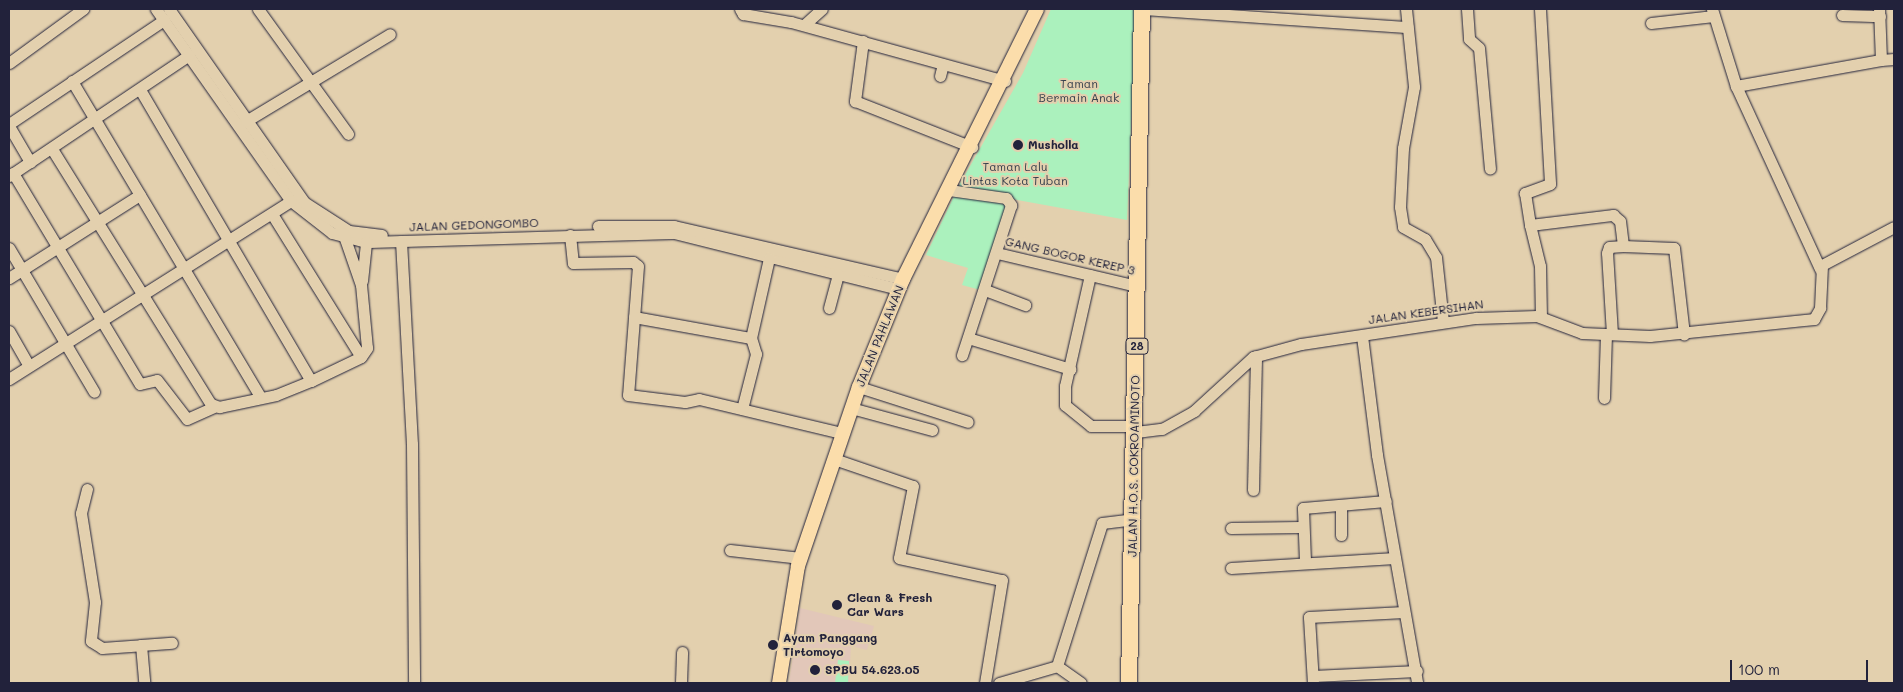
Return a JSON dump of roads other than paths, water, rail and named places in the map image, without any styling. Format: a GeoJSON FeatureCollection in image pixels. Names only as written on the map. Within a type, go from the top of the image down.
{"type":"FeatureCollection","features":[{"type":"Feature","properties":{"kind":"highway","name":"JALAN H.O.S. COKROAMINOTO"},"geometry":{"type":"LineString","coordinates":[[1129,683],[1136,429],[1142,9]]}},
{"type":"Feature","properties":{"kind":"main road","name":"JALAN PAHLAWAN"},"geometry":{"type":"LineString","coordinates":[[779,683],[801,558],[859,387],[901,284],[1005,81],[1037,9]]}},
{"type":"Feature","properties":{"kind":"street"},"geometry":{"type":"LineString","coordinates":[[9,63],[83,9]]}},
{"type":"Feature","properties":{"kind":"street","name":"JALAN GEDONGOMBO"},"geometry":{"type":"LineString","coordinates":[[156,9],[171,16],[304,202],[343,233],[372,235],[615,230],[674,233],[838,274],[901,284]]}},
{"type":"Feature","properties":{"kind":"street"},"geometry":{"type":"LineString","coordinates":[[258,9],[308,83],[348,134]]}},
{"type":"Feature","properties":{"kind":"street"},"geometry":{"type":"LineString","coordinates":[[740,9],[742,14],[804,25],[1005,81]]}},
{"type":"Feature","properties":{"kind":"street"},"geometry":{"type":"LineString","coordinates":[[804,25],[822,9]]}},
{"type":"Feature","properties":{"kind":"street"},"geometry":{"type":"LineString","coordinates":[[1142,9],[1407,27]]}},
{"type":"Feature","properties":{"kind":"street"},"geometry":{"type":"LineString","coordinates":[[1406,9],[1414,87],[1403,148],[1400,207],[1403,227],[1425,238],[1436,257],[1443,322]]}},
{"type":"Feature","properties":{"kind":"street"},"geometry":{"type":"LineString","coordinates":[[1467,9],[1469,39],[1479,48],[1490,168]]}},
{"type":"Feature","properties":{"kind":"street"},"geometry":{"type":"LineString","coordinates":[[1540,9],[1550,184],[1525,193],[1530,225],[1540,266],[1541,317]]}},
{"type":"Feature","properties":{"kind":"street"},"geometry":{"type":"LineString","coordinates":[[1651,23],[1713,12],[1736,86],[1820,269],[1894,227]]}},
{"type":"Feature","properties":{"kind":"street"},"geometry":{"type":"LineString","coordinates":[[1842,16],[1880,12],[1881,60]]}},
{"type":"Feature","properties":{"kind":"street"},"geometry":{"type":"LineString","coordinates":[[30,162],[9,125],[171,16]]}},
{"type":"Feature","properties":{"kind":"street","name":"JALAN GEDONGOMBO"},"geometry":{"type":"LineString","coordinates":[[171,16],[189,55],[291,201],[316,224],[366,242],[570,235],[674,226],[901,284]]}},
{"type":"Feature","properties":{"kind":"street"},"geometry":{"type":"LineString","coordinates":[[246,122],[390,34]]}},
{"type":"Feature","properties":{"kind":"street"},"geometry":{"type":"LineString","coordinates":[[863,41],[855,101],[972,147]]}},
{"type":"Feature","properties":{"kind":"street"},"geometry":{"type":"LineString","coordinates":[[189,55],[96,120],[11,175],[141,385],[157,380],[187,419],[214,407],[260,395],[276,395],[311,381],[361,357],[368,343],[361,285],[343,233]]}},
{"type":"Feature","properties":{"kind":"street"},"geometry":{"type":"LineString","coordinates":[[1736,86],[1894,59]]}},
{"type":"Feature","properties":{"kind":"street"},"geometry":{"type":"LineString","coordinates":[[940,76],[943,64]]}},
{"type":"Feature","properties":{"kind":"street"},"geometry":{"type":"LineString","coordinates":[[72,81],[140,195],[187,267],[260,395]]}},
{"type":"Feature","properties":{"kind":"street"},"geometry":{"type":"LineString","coordinates":[[140,89],[231,240],[311,381]]}},
{"type":"Feature","properties":{"kind":"street"},"geometry":{"type":"LineString","coordinates":[[922,127],[926,116]]}},
{"type":"Feature","properties":{"kind":"street"},"geometry":{"type":"LineString","coordinates":[[52,149],[214,407]]}},
{"type":"Feature","properties":{"kind":"street","name":"GANG BOGOR KEREP 3"},"geometry":{"type":"LineString","coordinates":[[949,190],[1008,199],[1010,210],[986,290],[962,355]]}},
{"type":"Feature","properties":{"kind":"street"},"geometry":{"type":"LineString","coordinates":[[9,278],[98,224],[140,195]]}},
{"type":"Feature","properties":{"kind":"street"},"geometry":{"type":"LineString","coordinates":[[9,379],[291,201]]}},
{"type":"Feature","properties":{"kind":"street"},"geometry":{"type":"LineString","coordinates":[[272,214],[361,357]]}},
{"type":"Feature","properties":{"kind":"street"},"geometry":{"type":"LineString","coordinates":[[1530,225],[1613,215],[1620,221],[1623,246]]}},
{"type":"Feature","properties":{"kind":"street"},"geometry":{"type":"LineString","coordinates":[[570,235],[573,263],[637,264],[628,395],[685,402],[699,399],[842,433]]}},
{"type":"Feature","properties":{"kind":"street"},"geometry":{"type":"LineString","coordinates":[[401,241],[412,444],[414,683]]}},
{"type":"Feature","properties":{"kind":"street"},"geometry":{"type":"LineString","coordinates":[[361,285],[366,242]]}},
{"type":"Feature","properties":{"kind":"street"},"geometry":{"type":"LineString","coordinates":[[1604,398],[1609,334],[1607,249],[1623,246],[1674,248],[1684,334]]}},
{"type":"Feature","properties":{"kind":"street"},"geometry":{"type":"LineString","coordinates":[[9,248],[94,392]]}},
{"type":"Feature","properties":{"kind":"street","name":"GANG BOGOR KEREP 3"},"geometry":{"type":"LineString","coordinates":[[997,253],[1137,286]]}},
{"type":"Feature","properties":{"kind":"street"},"geometry":{"type":"LineString","coordinates":[[742,409],[756,354],[751,338],[769,258]]}},
{"type":"Feature","properties":{"kind":"street","name":"JALAN KEBERSIHAN"},"geometry":{"type":"LineString","coordinates":[[1256,356],[1443,322],[1541,317],[1582,333],[1684,334],[1814,319],[1820,308],[1820,269]]}},
{"type":"Feature","properties":{"kind":"street"},"geometry":{"type":"LineString","coordinates":[[829,308],[838,274]]}},
{"type":"Feature","properties":{"kind":"street"},"geometry":{"type":"LineString","coordinates":[[1090,275],[1070,369],[1066,405],[1079,419],[1091,426],[1162,429],[1194,411],[1256,356]]}},
{"type":"Feature","properties":{"kind":"street"},"geometry":{"type":"LineString","coordinates":[[986,290],[1025,305]]}},
{"type":"Feature","properties":{"kind":"street"},"geometry":{"type":"LineString","coordinates":[[634,317],[751,338]]}},
{"type":"Feature","properties":{"kind":"street"},"geometry":{"type":"LineString","coordinates":[[9,331],[30,366]]}},
{"type":"Feature","properties":{"kind":"street"},"geometry":{"type":"LineString","coordinates":[[1362,336],[1395,558],[1418,683]]}},
{"type":"Feature","properties":{"kind":"street"},"geometry":{"type":"LineString","coordinates":[[968,338],[1070,369]]}},
{"type":"Feature","properties":{"kind":"street"},"geometry":{"type":"LineString","coordinates":[[1253,490],[1256,356]]}},
{"type":"Feature","properties":{"kind":"street"},"geometry":{"type":"LineString","coordinates":[[859,387],[968,422]]}},
{"type":"Feature","properties":{"kind":"street"},"geometry":{"type":"LineString","coordinates":[[851,408],[932,430]]}},
{"type":"Feature","properties":{"kind":"street"},"geometry":{"type":"LineString","coordinates":[[834,459],[914,487],[899,558],[1002,580],[985,683]]}},
{"type":"Feature","properties":{"kind":"street"},"geometry":{"type":"LineString","coordinates":[[87,489],[81,513],[94,602],[92,641],[102,648],[172,643]]}},
{"type":"Feature","properties":{"kind":"street"},"geometry":{"type":"LineString","coordinates":[[1305,561],[1300,526],[1302,508],[1341,507],[1386,501]]}},
{"type":"Feature","properties":{"kind":"street"},"geometry":{"type":"LineString","coordinates":[[1341,507],[1341,535]]}},
{"type":"Feature","properties":{"kind":"street"},"geometry":{"type":"LineString","coordinates":[[1057,666],[1102,524],[1133,519]]}},
{"type":"Feature","properties":{"kind":"street"},"geometry":{"type":"LineString","coordinates":[[1231,528],[1300,526]]}},
{"type":"Feature","properties":{"kind":"street"},"geometry":{"type":"LineString","coordinates":[[730,550],[801,558]]}},
{"type":"Feature","properties":{"kind":"street"},"geometry":{"type":"LineString","coordinates":[[1231,568],[1305,561],[1395,558]]}},
{"type":"Feature","properties":{"kind":"street"},"geometry":{"type":"LineString","coordinates":[[1404,612],[1309,617],[1313,679],[1417,671]]}},
{"type":"Feature","properties":{"kind":"street"},"geometry":{"type":"LineString","coordinates":[[142,645],[144,683]]}},
{"type":"Feature","properties":{"kind":"street"},"geometry":{"type":"LineString","coordinates":[[681,683],[682,652]]}},
{"type":"Feature","properties":{"kind":"street"},"geometry":{"type":"LineString","coordinates":[[999,683],[1057,666]]}},
{"type":"Feature","properties":{"kind":"street"},"geometry":{"type":"LineString","coordinates":[[1057,666],[1080,683]]}},
{"type":"Feature","properties":{"kind":"place","name":"Musholla"},"geometry":{"type":"Point","coordinates":[1018,145]}},
{"type":"Feature","properties":{"kind":"place","name":"Clean & Fresh Car Wars"},"geometry":{"type":"Point","coordinates":[837,605]}},
{"type":"Feature","properties":{"kind":"place","name":"Ayam Panggang Tirtomoyo"},"geometry":{"type":"Point","coordinates":[773,645]}},
{"type":"Feature","properties":{"kind":"place","name":"SPBU 54.623.05"},"geometry":{"type":"Point","coordinates":[815,670]}},
{"type":"Feature","properties":{"kind":"park label","name":"Taman Bermain Anak"},"geometry":{"type":"Point","coordinates":[1079,91]}},
{"type":"Feature","properties":{"kind":"park label","name":"Taman Lalu Lintas Kota Tuban"},"geometry":{"type":"Point","coordinates":[1015,174]}}]}
